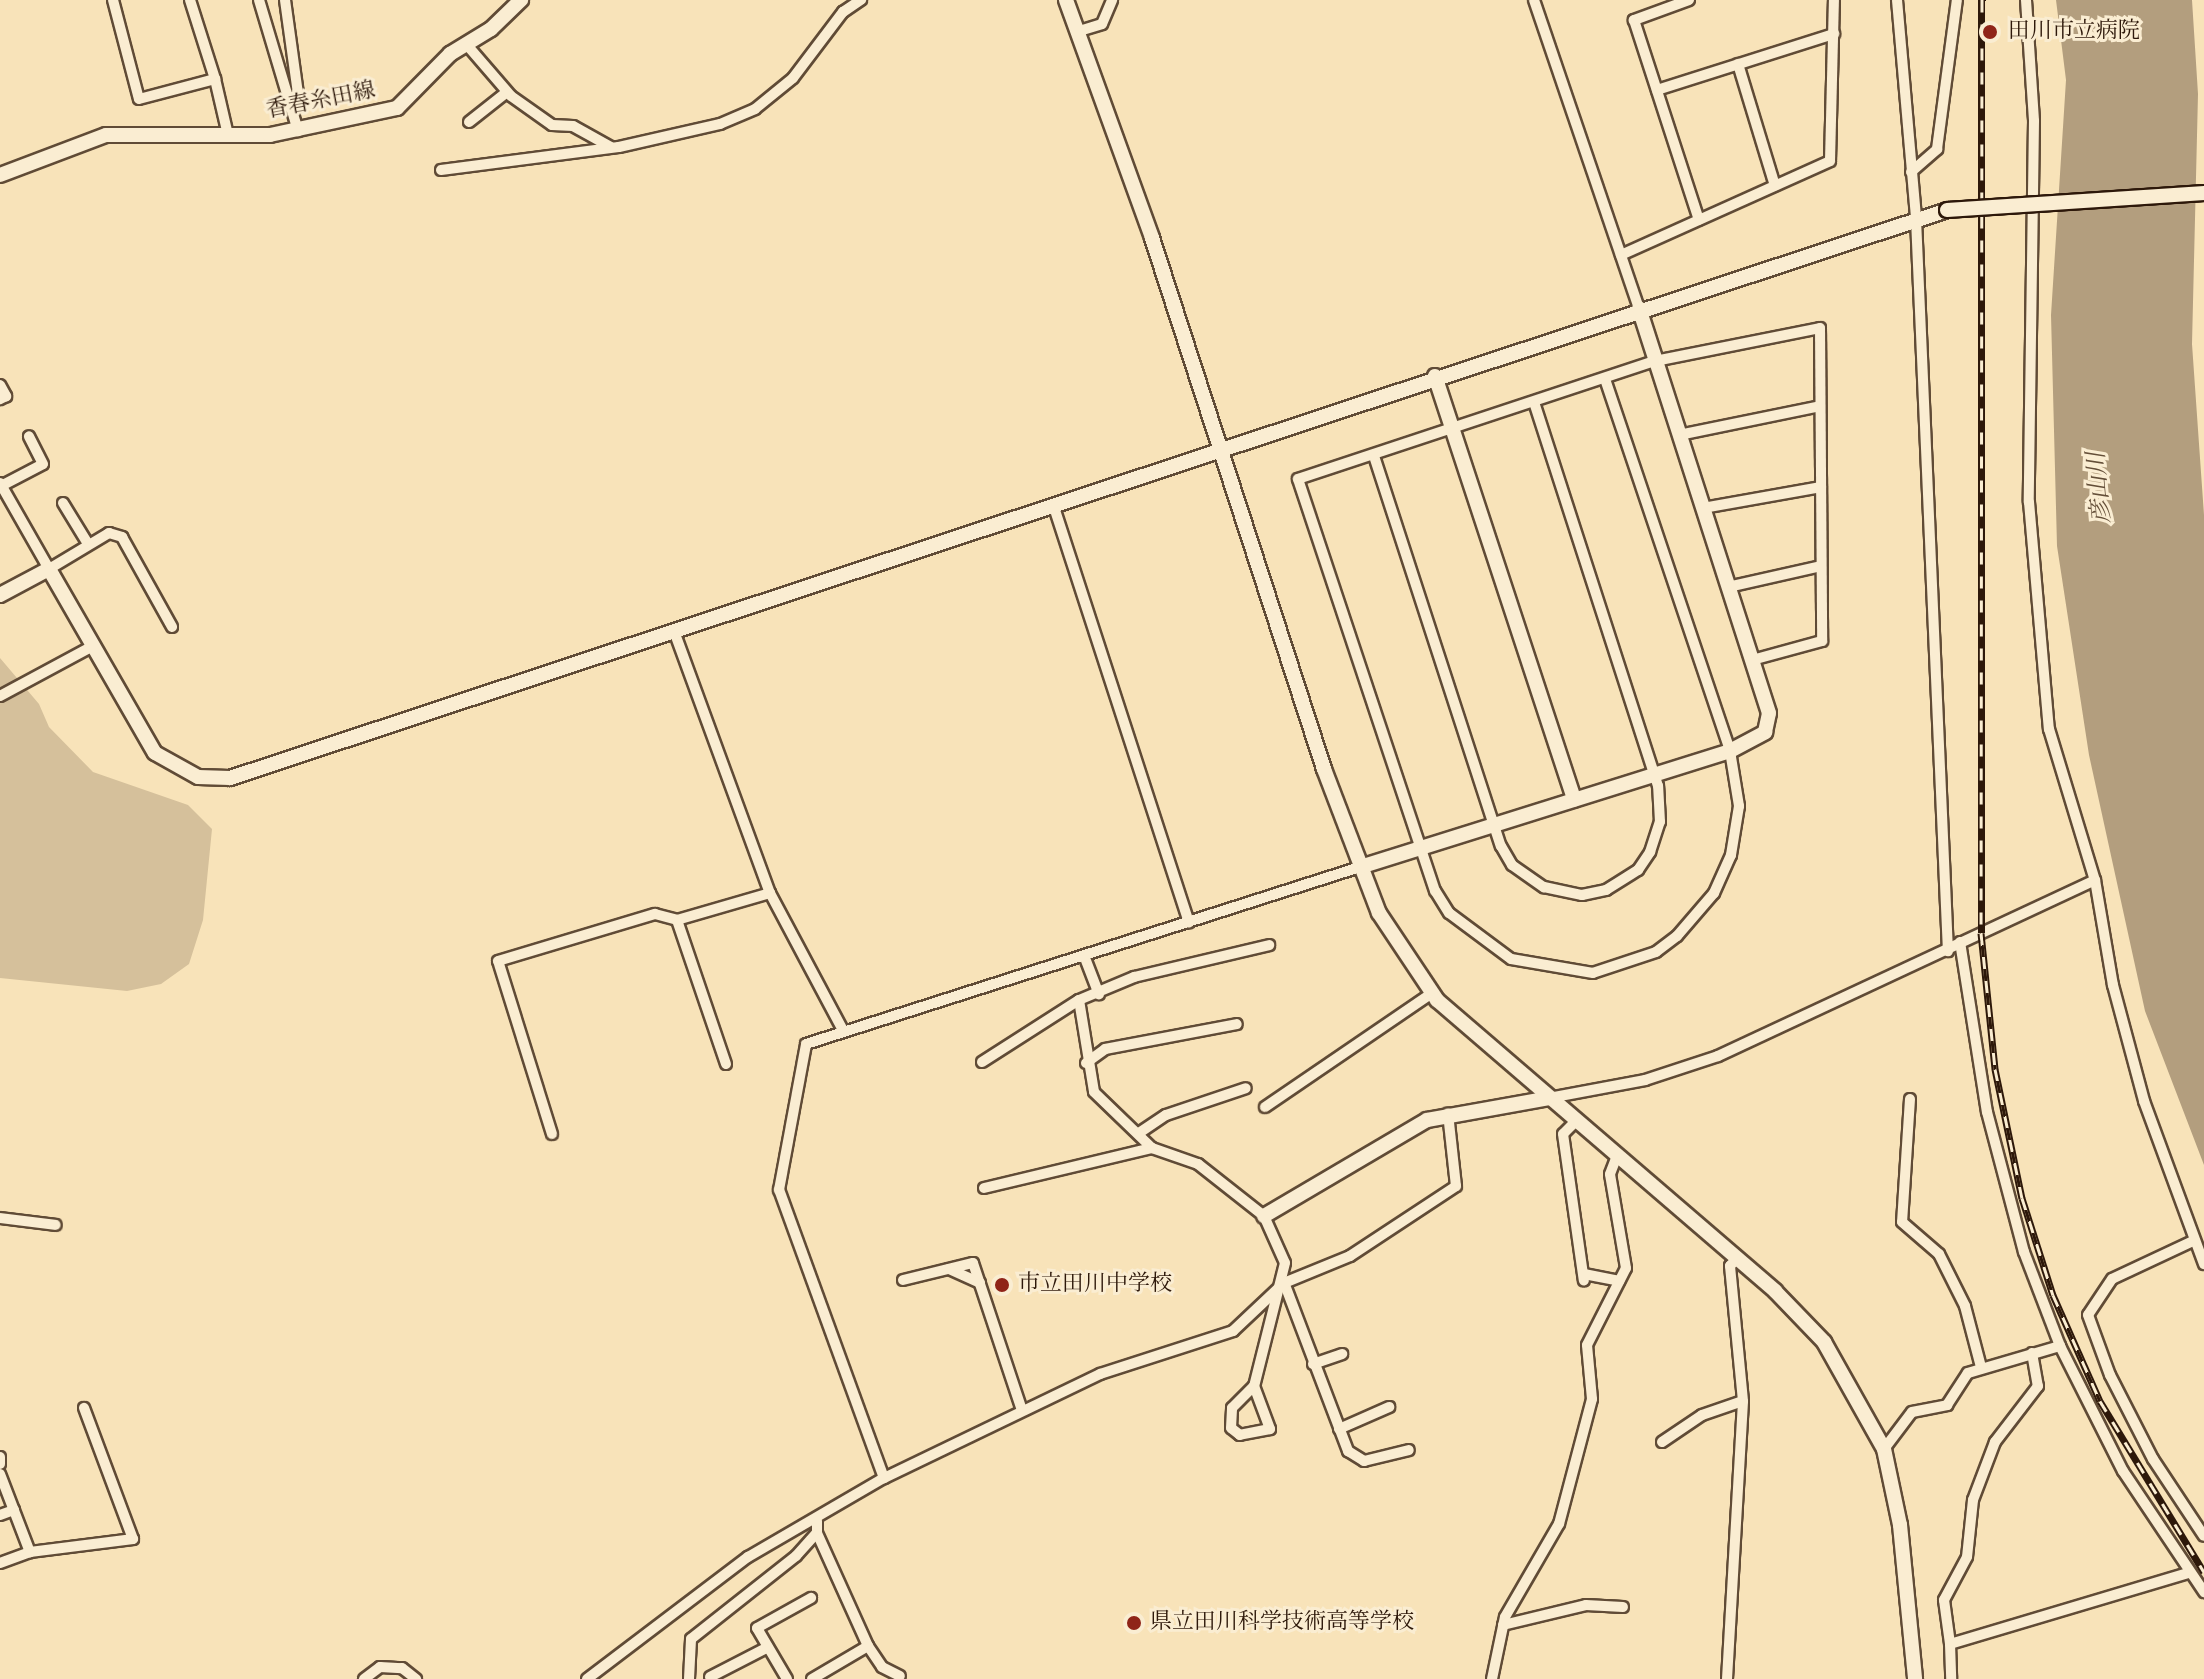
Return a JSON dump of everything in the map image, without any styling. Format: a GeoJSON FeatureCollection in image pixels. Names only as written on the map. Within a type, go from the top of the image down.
{"type":"FeatureCollection","features":[{"type":"Feature","properties":{"kind":"street"},"geometry":{"type":"LineString","coordinates":[[113,0],[139,99],[215,79]]}},
{"type":"Feature","properties":{"kind":"street"},"geometry":{"type":"LineString","coordinates":[[190,0],[215,79],[228,135]]}},
{"type":"Feature","properties":{"kind":"street"},"geometry":{"type":"LineString","coordinates":[[259,0],[291,98],[298,131]]}},
{"type":"Feature","properties":{"kind":"street"},"geometry":{"type":"LineString","coordinates":[[285,0],[298,94],[291,98]]}},
{"type":"Feature","properties":{"kind":"street","name":"香春糸田線"},"geometry":{"type":"LineString","coordinates":[[0,175],[106,135],[228,135],[298,131],[397,108],[450,54],[467,45],[521,0]]}},
{"type":"Feature","properties":{"kind":"street"},"geometry":{"type":"LineString","coordinates":[[441,170],[685,135],[755,109],[793,78],[843,12],[861,0]]}},
{"type":"Feature","properties":{"kind":"street"},"geometry":{"type":"LineString","coordinates":[[1066,0],[1223,448],[1360,867],[1379,913],[1432,993],[1549,1098],[1737,1258],[1824,1342],[1884,1449],[1900,1525],[1915,1679]]}},
{"type":"Feature","properties":{"kind":"street"},"geometry":{"type":"LineString","coordinates":[[1076,32],[1102,24],[1112,0]]}},
{"type":"Feature","properties":{"kind":"street"},"geometry":{"type":"LineString","coordinates":[[884,1478],[779,1190],[806,1044],[1730,751],[1757,739],[1769,724],[1752,660],[1639,308],[1534,0]]}},
{"type":"Feature","properties":{"kind":"street"},"geometry":{"type":"LineString","coordinates":[[1689,0],[1634,20],[1699,220]]}},
{"type":"Feature","properties":{"kind":"street"},"geometry":{"type":"LineString","coordinates":[[1621,255],[1830,161],[1834,0]]}},
{"type":"Feature","properties":{"kind":"street"},"geometry":{"type":"LineString","coordinates":[[1897,0],[1916,219],[1948,951]]}},
{"type":"Feature","properties":{"kind":"street"},"geometry":{"type":"LineString","coordinates":[[1911,172],[1937,149],[1957,0]]}},
{"type":"Feature","properties":{"kind":"street"},"geometry":{"type":"LineString","coordinates":[[2026,0],[2034,121],[2029,502],[2049,729],[2095,880],[2113,985],[2193,1241],[2204,1264]]}},
{"type":"Feature","properties":{"kind":"street"},"geometry":{"type":"LineString","coordinates":[[1657,90],[1834,34]]}},
{"type":"Feature","properties":{"kind":"street"},"geometry":{"type":"LineString","coordinates":[[467,45],[507,92],[552,125],[573,126],[613,147]]}},
{"type":"Feature","properties":{"kind":"street"},"geometry":{"type":"LineString","coordinates":[[1738,64],[1775,186]]}},
{"type":"Feature","properties":{"kind":"street"},"geometry":{"type":"LineString","coordinates":[[469,122],[507,92]]}},
{"type":"Feature","properties":{"kind":"street"},"geometry":{"type":"LineString","coordinates":[[29,436],[43,464],[1,485],[155,753],[198,777],[230,778],[1639,308],[1916,219],[1947,210],[2204,193]]}},
{"type":"Feature","properties":{"kind":"street"},"geometry":{"type":"LineString","coordinates":[[1605,379],[1730,751],[1739,806],[1724,875],[1677,936],[1633,961],[1580,973],[1511,959],[1449,913],[1422,848],[1298,479],[1454,431],[1655,361],[1820,328],[1822,641],[1752,660]]}},
{"type":"Feature","properties":{"kind":"street"},"geometry":{"type":"LineString","coordinates":[[1435,376],[1574,800]]}},
{"type":"Feature","properties":{"kind":"street"},"geometry":{"type":"LineString","coordinates":[[0,385],[6,396],[0,399]]}},
{"type":"Feature","properties":{"kind":"street"},"geometry":{"type":"LineString","coordinates":[[1374,456],[1495,825],[1512,865],[1544,887],[1582,895],[1606,890],[1638,870],[1657,836],[1656,774],[1534,403]]}},
{"type":"Feature","properties":{"kind":"street"},"geometry":{"type":"LineString","coordinates":[[1679,435],[1820,406]]}},
{"type":"Feature","properties":{"kind":"street"},"geometry":{"type":"LineString","coordinates":[[1703,508],[1821,487]]}},
{"type":"Feature","properties":{"kind":"street"},"geometry":{"type":"LineString","coordinates":[[63,503],[88,544]]}},
{"type":"Feature","properties":{"kind":"street"},"geometry":{"type":"LineString","coordinates":[[1053,504],[1189,922]]}},
{"type":"Feature","properties":{"kind":"street"},"geometry":{"type":"LineString","coordinates":[[0,595],[109,533],[122,537],[172,627]]}},
{"type":"Feature","properties":{"kind":"street"},"geometry":{"type":"LineString","coordinates":[[1728,587],[1821,566]]}},
{"type":"Feature","properties":{"kind":"street"},"geometry":{"type":"LineString","coordinates":[[674,631],[770,893],[844,1032]]}},
{"type":"Feature","properties":{"kind":"street"},"geometry":{"type":"LineString","coordinates":[[0,696],[93,646]]}},
{"type":"Feature","properties":{"kind":"street"},"geometry":{"type":"LineString","coordinates":[[1264,1216],[1448,1113],[1645,1080],[1718,1056],[1805,1010],[1948,951],[1960,942],[2095,880]]}},
{"type":"Feature","properties":{"kind":"street"},"geometry":{"type":"LineString","coordinates":[[552,1134],[498,961],[655,914],[677,920],[770,893]]}},
{"type":"Feature","properties":{"kind":"street"},"geometry":{"type":"LineString","coordinates":[[677,920],[726,1064]]}},
{"type":"Feature","properties":{"kind":"street"},"geometry":{"type":"LineString","coordinates":[[1960,942],[2001,1172],[2060,1346],[2123,1471],[2188,1573],[2204,1592]]}},
{"type":"Feature","properties":{"kind":"street"},"geometry":{"type":"LineString","coordinates":[[982,1062],[1079,1000],[1134,977],[1269,945]]}},
{"type":"Feature","properties":{"kind":"street"},"geometry":{"type":"LineString","coordinates":[[1085,958],[1099,994]]}},
{"type":"Feature","properties":{"kind":"street"},"geometry":{"type":"LineString","coordinates":[[1265,1107],[1432,993]]}},
{"type":"Feature","properties":{"kind":"street"},"geometry":{"type":"LineString","coordinates":[[1079,1000],[1086,1063],[1094,1092],[1152,1148],[1198,1164],[1264,1216],[1279,1238],[1284,1283],[1339,1429],[1355,1459],[1409,1450]]}},
{"type":"Feature","properties":{"kind":"street"},"geometry":{"type":"LineString","coordinates":[[1086,1063],[1105,1049],[1237,1024]]}},
{"type":"Feature","properties":{"kind":"street"},"geometry":{"type":"LineString","coordinates":[[1139,1133],[1166,1115],[1246,1088]]}},
{"type":"Feature","properties":{"kind":"street"},"geometry":{"type":"LineString","coordinates":[[1910,1099],[1902,1222],[1939,1254],[1965,1306],[1981,1367]]}},
{"type":"Feature","properties":{"kind":"street"},"geometry":{"type":"LineString","coordinates":[[688,1679],[691,1639],[817,1527],[884,1478],[1100,1374],[1233,1331],[1284,1283],[1350,1256],[1456,1186],[1448,1113]]}},
{"type":"Feature","properties":{"kind":"street"},"geometry":{"type":"LineString","coordinates":[[1576,1121],[1563,1134],[1584,1277],[1619,1281]]}},
{"type":"Feature","properties":{"kind":"street"},"geometry":{"type":"LineString","coordinates":[[984,1188],[1152,1148]]}},
{"type":"Feature","properties":{"kind":"street"},"geometry":{"type":"LineString","coordinates":[[1492,1679],[1503,1625],[1559,1524],[1592,1399],[1587,1345],[1619,1281],[1627,1255],[1610,1174],[1617,1156]]}},
{"type":"Feature","properties":{"kind":"street"},"geometry":{"type":"LineString","coordinates":[[0,1218],[56,1225]]}},
{"type":"Feature","properties":{"kind":"street"},"geometry":{"type":"LineString","coordinates":[[2193,1241],[2112,1279],[2088,1315],[2153,1459],[2204,1536]]}},
{"type":"Feature","properties":{"kind":"street"},"geometry":{"type":"LineString","coordinates":[[1727,1679],[1743,1401],[1730,1266],[1737,1258]]}},
{"type":"Feature","properties":{"kind":"street"},"geometry":{"type":"LineString","coordinates":[[903,1280],[973,1263],[1022,1410]]}},
{"type":"Feature","properties":{"kind":"street"},"geometry":{"type":"LineString","coordinates":[[949,1269],[980,1283]]}},
{"type":"Feature","properties":{"kind":"street"},"geometry":{"type":"LineString","coordinates":[[1254,1386],[1270,1429],[1240,1435],[1231,1428],[1232,1408],[1254,1386],[1284,1283]]}},
{"type":"Feature","properties":{"kind":"street"},"geometry":{"type":"LineString","coordinates":[[1884,1449],[1912,1412],[1947,1405],[1968,1373],[2060,1346]]}},
{"type":"Feature","properties":{"kind":"street"},"geometry":{"type":"LineString","coordinates":[[1951,1679],[1944,1600],[1967,1557],[1973,1500],[1995,1442],[2038,1386],[2032,1353]]}},
{"type":"Feature","properties":{"kind":"street"},"geometry":{"type":"LineString","coordinates":[[1313,1364],[1342,1354]]}},
{"type":"Feature","properties":{"kind":"street"},"geometry":{"type":"LineString","coordinates":[[1662,1442],[1702,1415],[1743,1401]]}},
{"type":"Feature","properties":{"kind":"street"},"geometry":{"type":"LineString","coordinates":[[1339,1429],[1389,1407]]}},
{"type":"Feature","properties":{"kind":"street"},"geometry":{"type":"LineString","coordinates":[[0,1563],[30,1552],[133,1539],[84,1408]]}},
{"type":"Feature","properties":{"kind":"street"},"geometry":{"type":"LineString","coordinates":[[0,1457],[0,1464]]}},
{"type":"Feature","properties":{"kind":"street"},"geometry":{"type":"LineString","coordinates":[[0,1474],[30,1552]]}},
{"type":"Feature","properties":{"kind":"street"},"geometry":{"type":"LineString","coordinates":[[0,1515],[14,1510]]}},
{"type":"Feature","properties":{"kind":"street"},"geometry":{"type":"LineString","coordinates":[[817,1527],[868,1646],[882,1667],[900,1676]]}},
{"type":"Feature","properties":{"kind":"street"},"geometry":{"type":"LineString","coordinates":[[587,1679],[748,1557],[817,1527]]}},
{"type":"Feature","properties":{"kind":"street"},"geometry":{"type":"LineString","coordinates":[[1950,1644],[2188,1573]]}},
{"type":"Feature","properties":{"kind":"street"},"geometry":{"type":"LineString","coordinates":[[787,1679],[757,1628],[811,1598]]}},
{"type":"Feature","properties":{"kind":"street"},"geometry":{"type":"LineString","coordinates":[[1503,1625],[1586,1605],[1623,1607]]}},
{"type":"Feature","properties":{"kind":"street"},"geometry":{"type":"LineString","coordinates":[[812,1679],[868,1646]]}},
{"type":"Feature","properties":{"kind":"street"},"geometry":{"type":"LineString","coordinates":[[710,1677],[768,1647]]}},
{"type":"Feature","properties":{"kind":"street"},"geometry":{"type":"LineString","coordinates":[[364,1679],[380,1667],[402,1668],[416,1679]]}},
{"type":"Feature","properties":{"kind":"shaded area"},"geometry":{"type":"Polygon","coordinates":[[[0,658],[39,704],[49,727],[93,772],[188,805],[212,829],[203,920],[189,964],[161,984],[127,991],[0,978],[0,658]]]}},
{"type":"Feature","properties":{"kind":"water","name":"彦山川"},"geometry":{"type":"Polygon","coordinates":[[[2056,0],[2192,0],[2198,94],[2192,344],[2204,515],[2204,1165],[2145,1011],[2089,755],[2057,546],[2051,315],[2066,80],[2056,0]]]}},
{"type":"Feature","properties":{"kind":"railway"},"geometry":{"type":"LineString","coordinates":[[1982,0],[1981,933],[1995,1069],[2022,1198],[2053,1295],[2100,1401],[2204,1572]]}},
{"type":"Feature","properties":{"kind":"place","name":"田川市立病院"},"geometry":{"type":"Point","coordinates":[1990,32]}},
{"type":"Feature","properties":{"kind":"place","name":"市立田川中学校"},"geometry":{"type":"Point","coordinates":[1002,1285]}},
{"type":"Feature","properties":{"kind":"place","name":"県立田川科学技術高等学校"},"geometry":{"type":"Point","coordinates":[1134,1623]}}]}
